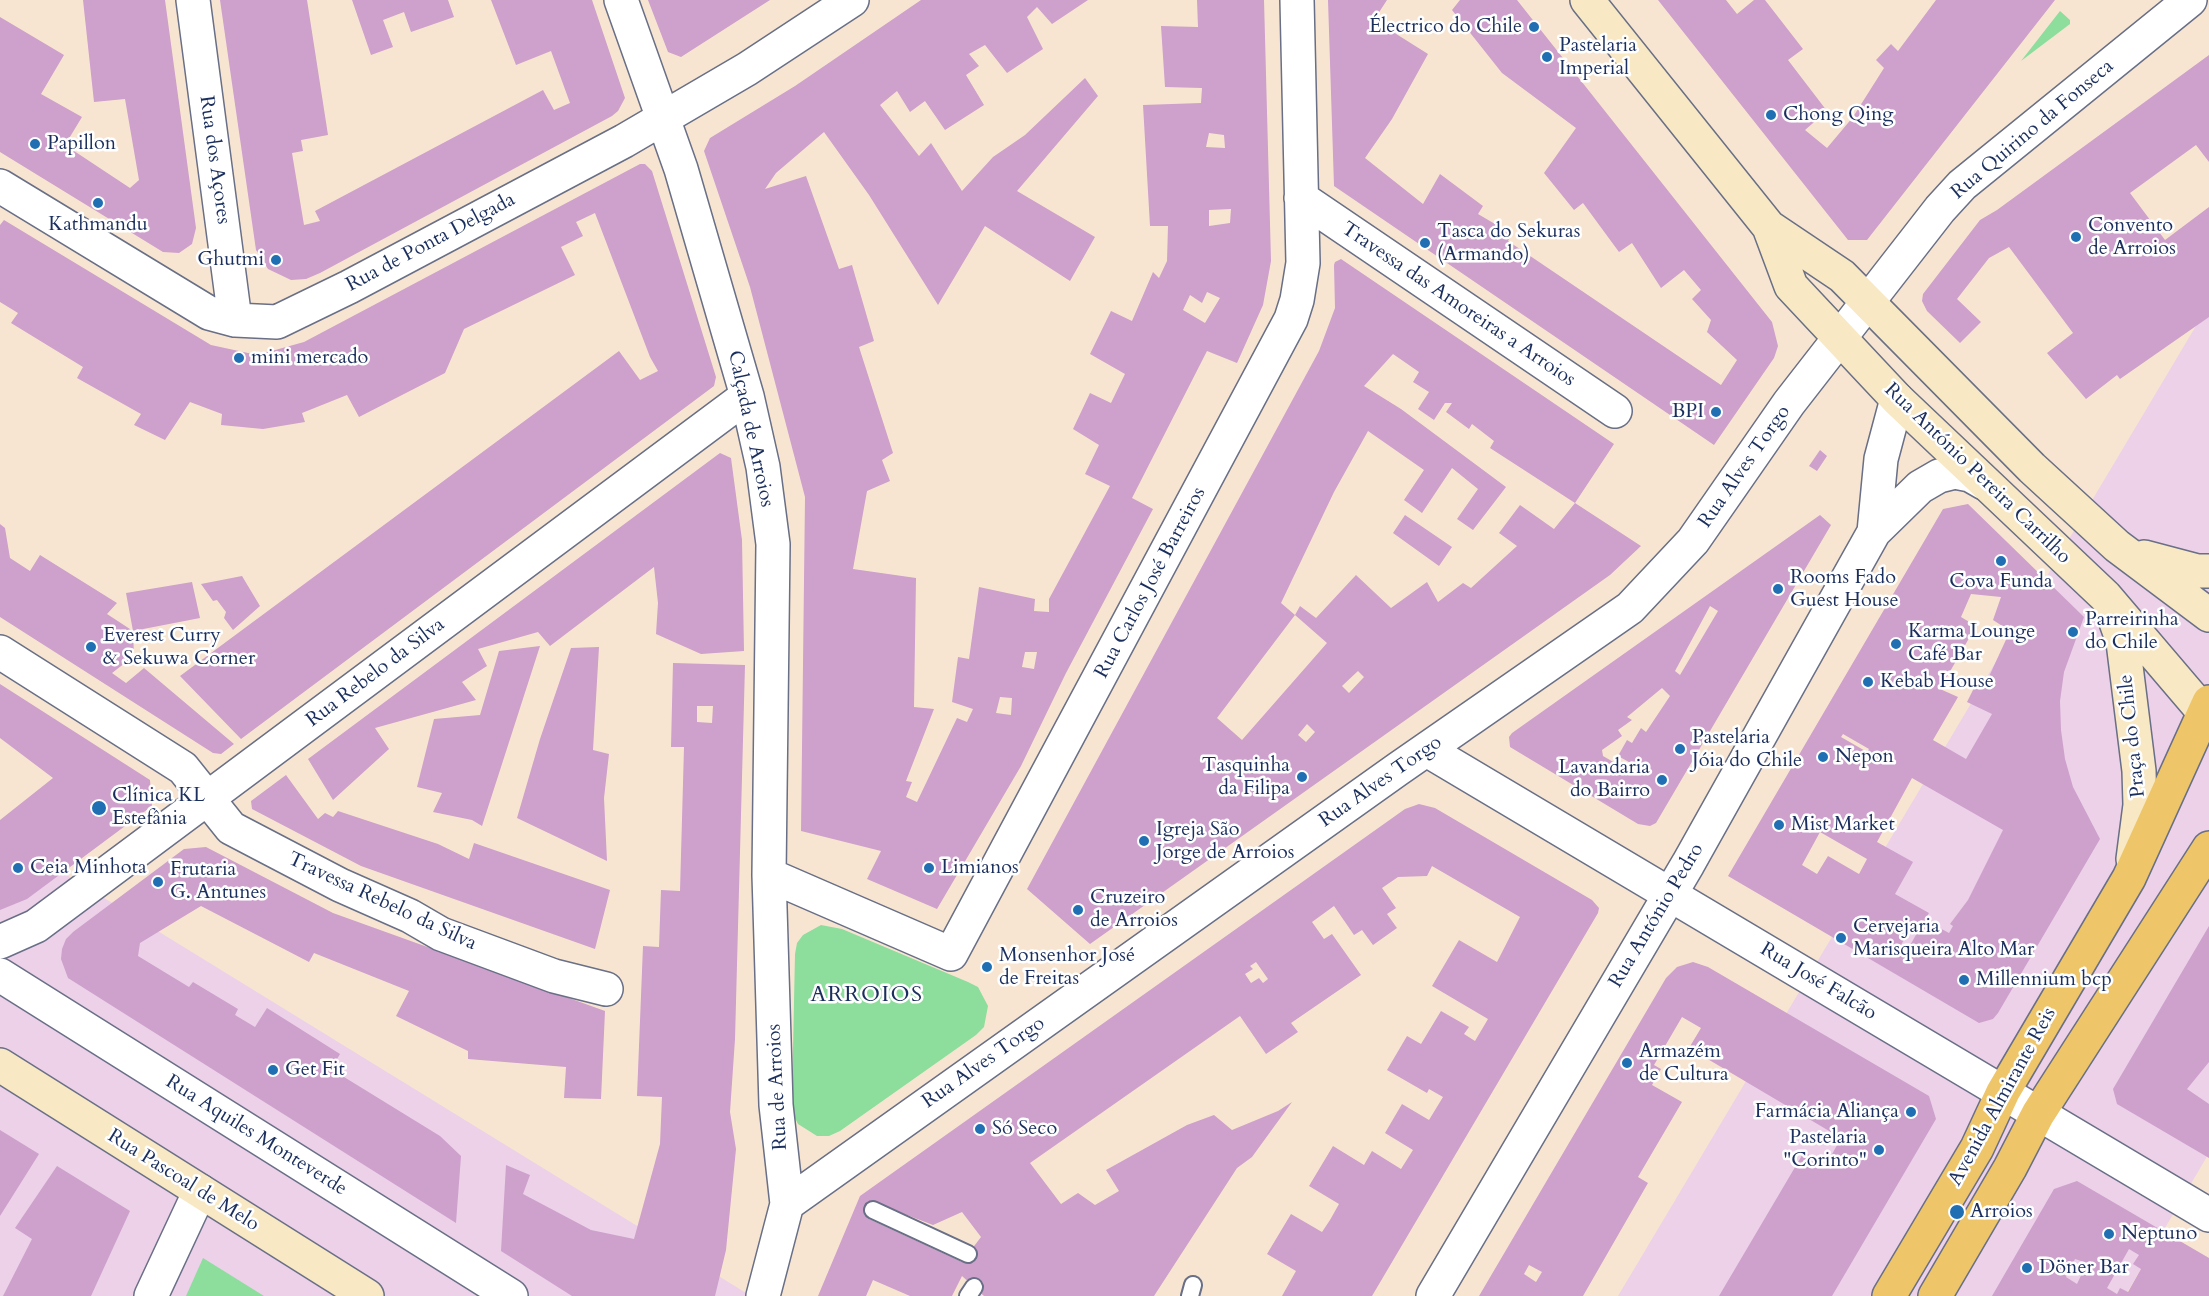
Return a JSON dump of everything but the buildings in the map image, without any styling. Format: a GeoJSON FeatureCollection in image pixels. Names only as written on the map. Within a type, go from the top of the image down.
{"type":"FeatureCollection","features":[{"type":"Feature","properties":{"kind":"main road","name":"Rua António Pereira Carrilho"},"geometry":{"type":"LineString","coordinates":[[1587,0],[1769,227],[1791,286],[1897,399],[2105,596],[2207,711]]}},
{"type":"Feature","properties":{"kind":"main road","name":"Rua António Pereira Carrilho"},"geometry":{"type":"LineString","coordinates":[[1769,227],[1831,267],[2032,468],[2117,546],[2209,615]]}},
{"type":"Feature","properties":{"kind":"main road"},"geometry":{"type":"LineString","coordinates":[[1868,302],[1886,338],[1896,376],[1897,399]]}},
{"type":"Feature","properties":{"kind":"main road"},"geometry":{"type":"LineString","coordinates":[[2117,546],[2157,562],[2197,571],[2209,571]]}},
{"type":"Feature","properties":{"kind":"main road","name":"Praça do Chile"},"geometry":{"type":"LineString","coordinates":[[2105,596],[2123,642],[2139,771],[2138,830],[2129,878]]}},
{"type":"Feature","properties":{"kind":"main road","name":"Avenida Almirante Reis"},"geometry":{"type":"LineString","coordinates":[[1889,1296],[1977,1148],[2003,1092],[2129,878],[2207,711]]}},
{"type":"Feature","properties":{"kind":"main road","name":"Avenida Almirante Reis"},"geometry":{"type":"LineString","coordinates":[[1935,1296],[2010,1168],[2038,1113],[2197,878],[2209,848]]}},
{"type":"Feature","properties":{"kind":"main road","name":"Rua Pascoal de Melo"},"geometry":{"type":"LineString","coordinates":[[0,1065],[367,1296]]}},
{"type":"Feature","properties":{"kind":"street","name":"Rua dos Açores"},"geometry":{"type":"LineString","coordinates":[[193,0],[235,320]]}},
{"type":"Feature","properties":{"kind":"street","name":"Calçada de Arroios"},"geometry":{"type":"LineString","coordinates":[[621,0],[681,169],[747,396],[763,467],[774,544],[770,875]]}},
{"type":"Feature","properties":{"kind":"street","name":"Rua de Ponta Delgada"},"geometry":{"type":"LineString","coordinates":[[0,186],[208,313],[235,320],[277,322],[360,282],[663,118],[747,69],[852,0]]}},
{"type":"Feature","properties":{"kind":"street","name":"Rua Carlos José Barreiros"},"geometry":{"type":"LineString","coordinates":[[770,875],[951,954],[1291,319],[1297,300],[1303,263],[1297,0]]}},
{"type":"Feature","properties":{"kind":"street","name":"Rua Quirino da Fonseca"},"geometry":{"type":"LineString","coordinates":[[1868,302],[1940,209],[1962,185],[2190,0]]}},
{"type":"Feature","properties":{"kind":"street","name":"Travessa das Amoreiras a Arroios"},"geometry":{"type":"LineString","coordinates":[[1301,198],[1615,411]]}},
{"type":"Feature","properties":{"kind":"street","name":"Rua Alves Torgo"},"geometry":{"type":"LineString","coordinates":[[787,1204],[1630,608],[1693,541],[1789,403],[1868,302]]}},
{"type":"Feature","properties":{"kind":"street","name":"Rua Rebelo da Silva"},"geometry":{"type":"LineString","coordinates":[[0,942],[36,926],[747,396]]}},
{"type":"Feature","properties":{"kind":"street","name":"Rua António Pedro"},"geometry":{"type":"LineString","coordinates":[[1874,532],[1881,459],[1897,399]]}},
{"type":"Feature","properties":{"kind":"street","name":"Rua António Pedro"},"geometry":{"type":"LineString","coordinates":[[1433,1296],[1688,864],[1874,532],[1920,487],[1939,476],[1955,472],[1970,475],[1984,483]]}},
{"type":"Feature","properties":{"kind":"street","name":"Travessa Rebelo da Silva"},"geometry":{"type":"LineString","coordinates":[[0,652],[183,768],[231,828],[340,885],[410,916],[441,934],[554,976],[606,989]]}},
{"type":"Feature","properties":{"kind":"street","name":"Rua José Falcão"},"geometry":{"type":"LineString","coordinates":[[1427,750],[2209,1215]]}},
{"type":"Feature","properties":{"kind":"street","name":"Rua de Arroios"},"geometry":{"type":"LineString","coordinates":[[763,1296],[787,1204],[776,1105],[770,875]]}},
{"type":"Feature","properties":{"kind":"street","name":"Rua Aquiles Monteverde"},"geometry":{"type":"LineString","coordinates":[[0,975],[511,1296]]}},
{"type":"Feature","properties":{"kind":"street"},"geometry":{"type":"LineString","coordinates":[[151,1296],[200,1191]]}},
{"type":"Feature","properties":{"kind":"lane"},"geometry":{"type":"LineString","coordinates":[[873,1210],[968,1254]]}},
{"type":"Feature","properties":{"kind":"shaded area"},"geometry":{"type":"Polygon","coordinates":[[[2209,304],[2209,1153],[2125,1296],[1618,1296],[2209,304]]]}},
{"type":"Feature","properties":{"kind":"shaded area"},"geometry":{"type":"Polygon","coordinates":[[[0,834],[751,1296],[0,1296],[0,834]]]}},
{"type":"Feature","properties":{"kind":"green space"},"geometry":{"type":"Polygon","coordinates":[[[2060,11],[2070,20],[2070,24],[2021,61],[2060,11]]]}},
{"type":"Feature","properties":{"kind":"green space"},"geometry":{"type":"Polygon","coordinates":[[[821,925],[842,929],[968,982],[978,987],[988,1006],[984,1027],[976,1035],[840,1131],[829,1136],[817,1136],[798,1124],[793,1114],[792,1098],[795,954],[797,943],[803,935],[821,925]]]}},
{"type":"Feature","properties":{"kind":"green space"},"geometry":{"type":"Polygon","coordinates":[[[203,1258],[264,1296],[186,1296],[203,1258]]]}},
{"type":"Feature","properties":{"kind":"place","name":"Électrico do Chile"},"geometry":{"type":"Point","coordinates":[1534,27]}},
{"type":"Feature","properties":{"kind":"place","name":"Pastelaria Imperial"},"geometry":{"type":"Point","coordinates":[1547,57]}},
{"type":"Feature","properties":{"kind":"place","name":"Chong Qing"},"geometry":{"type":"Point","coordinates":[1771,115]}},
{"type":"Feature","properties":{"kind":"place","name":"Papillon"},"geometry":{"type":"Point","coordinates":[35,144]}},
{"type":"Feature","properties":{"kind":"place","name":"Kathmandu"},"geometry":{"type":"Point","coordinates":[98,203]}},
{"type":"Feature","properties":{"kind":"place","name":"Convento de Arroios"},"geometry":{"type":"Point","coordinates":[2076,237]}},
{"type":"Feature","properties":{"kind":"place","name":"Tasca do Sekuras (Armando)"},"geometry":{"type":"Point","coordinates":[1425,243]}},
{"type":"Feature","properties":{"kind":"place","name":"Ghutmi"},"geometry":{"type":"Point","coordinates":[276,260]}},
{"type":"Feature","properties":{"kind":"place","name":"mini mercado"},"geometry":{"type":"Point","coordinates":[239,358]}},
{"type":"Feature","properties":{"kind":"place","name":"BPI"},"geometry":{"type":"Point","coordinates":[1716,412]}},
{"type":"Feature","properties":{"kind":"place","name":"Cova Funda"},"geometry":{"type":"Point","coordinates":[2001,561]}},
{"type":"Feature","properties":{"kind":"place","name":"Rooms Fado Guest House"},"geometry":{"type":"Point","coordinates":[1778,589]}},
{"type":"Feature","properties":{"kind":"place","name":"Parreirinha do Chile"},"geometry":{"type":"Point","coordinates":[2073,632]}},
{"type":"Feature","properties":{"kind":"place","name":"Karma Lounge Café Bar"},"geometry":{"type":"Point","coordinates":[1896,644]}},
{"type":"Feature","properties":{"kind":"place","name":"Everest Curry & Sekuwa Corner"},"geometry":{"type":"Point","coordinates":[91,647]}},
{"type":"Feature","properties":{"kind":"place","name":"Kebab House"},"geometry":{"type":"Point","coordinates":[1868,682]}},
{"type":"Feature","properties":{"kind":"place","name":"Pastelaria Jóia do Chile"},"geometry":{"type":"Point","coordinates":[1680,749]}},
{"type":"Feature","properties":{"kind":"place","name":"Nepon"},"geometry":{"type":"Point","coordinates":[1823,757]}},
{"type":"Feature","properties":{"kind":"place","name":"Tasquinha da Filipa"},"geometry":{"type":"Point","coordinates":[1302,777]}},
{"type":"Feature","properties":{"kind":"place","name":"Lavandaria do Bairro"},"geometry":{"type":"Point","coordinates":[1662,780]}},
{"type":"Feature","properties":{"kind":"place","name":"Clínica KL Estefânia"},"geometry":{"type":"Point","coordinates":[99,808]}},
{"type":"Feature","properties":{"kind":"place","name":"Mist Market"},"geometry":{"type":"Point","coordinates":[1779,825]}},
{"type":"Feature","properties":{"kind":"place","name":"Igreja São Jorge de Arroios"},"geometry":{"type":"Point","coordinates":[1144,841]}},
{"type":"Feature","properties":{"kind":"place","name":"Ceia Minhota"},"geometry":{"type":"Point","coordinates":[18,868]}},
{"type":"Feature","properties":{"kind":"place","name":"Limianos"},"geometry":{"type":"Point","coordinates":[929,868]}},
{"type":"Feature","properties":{"kind":"place","name":"Frutaria G. Antunes"},"geometry":{"type":"Point","coordinates":[158,882]}},
{"type":"Feature","properties":{"kind":"place","name":"Cruzeiro de Arroios"},"geometry":{"type":"Point","coordinates":[1078,910]}},
{"type":"Feature","properties":{"kind":"place","name":"Cervejaria Marisqueira Alto Mar"},"geometry":{"type":"Point","coordinates":[1841,938]}},
{"type":"Feature","properties":{"kind":"place","name":"Monsenhor José de Freitas"},"geometry":{"type":"Point","coordinates":[987,967]}},
{"type":"Feature","properties":{"kind":"place","name":"Millennium bcp"},"geometry":{"type":"Point","coordinates":[1964,980]}},
{"type":"Feature","properties":{"kind":"place","name":"Armazém de Cultura"},"geometry":{"type":"Point","coordinates":[1627,1063]}},
{"type":"Feature","properties":{"kind":"place","name":"Get Fit"},"geometry":{"type":"Point","coordinates":[273,1070]}},
{"type":"Feature","properties":{"kind":"place","name":"Farmácia Aliança"},"geometry":{"type":"Point","coordinates":[1911,1112]}},
{"type":"Feature","properties":{"kind":"place","name":"Só Seco"},"geometry":{"type":"Point","coordinates":[980,1129]}},
{"type":"Feature","properties":{"kind":"place","name":"Pastelaria \"Corinto\""},"geometry":{"type":"Point","coordinates":[1879,1150]}},
{"type":"Feature","properties":{"kind":"place","name":"Arroios"},"geometry":{"type":"Point","coordinates":[1957,1212]}},
{"type":"Feature","properties":{"kind":"place","name":"Neptuno"},"geometry":{"type":"Point","coordinates":[2109,1234]}},
{"type":"Feature","properties":{"kind":"place","name":"Döner Bar"},"geometry":{"type":"Point","coordinates":[2027,1268]}},
{"type":"Feature","properties":{"kind":"district","name":"ARROIOS"},"geometry":{"type":"Point","coordinates":[867,996]}}]}
